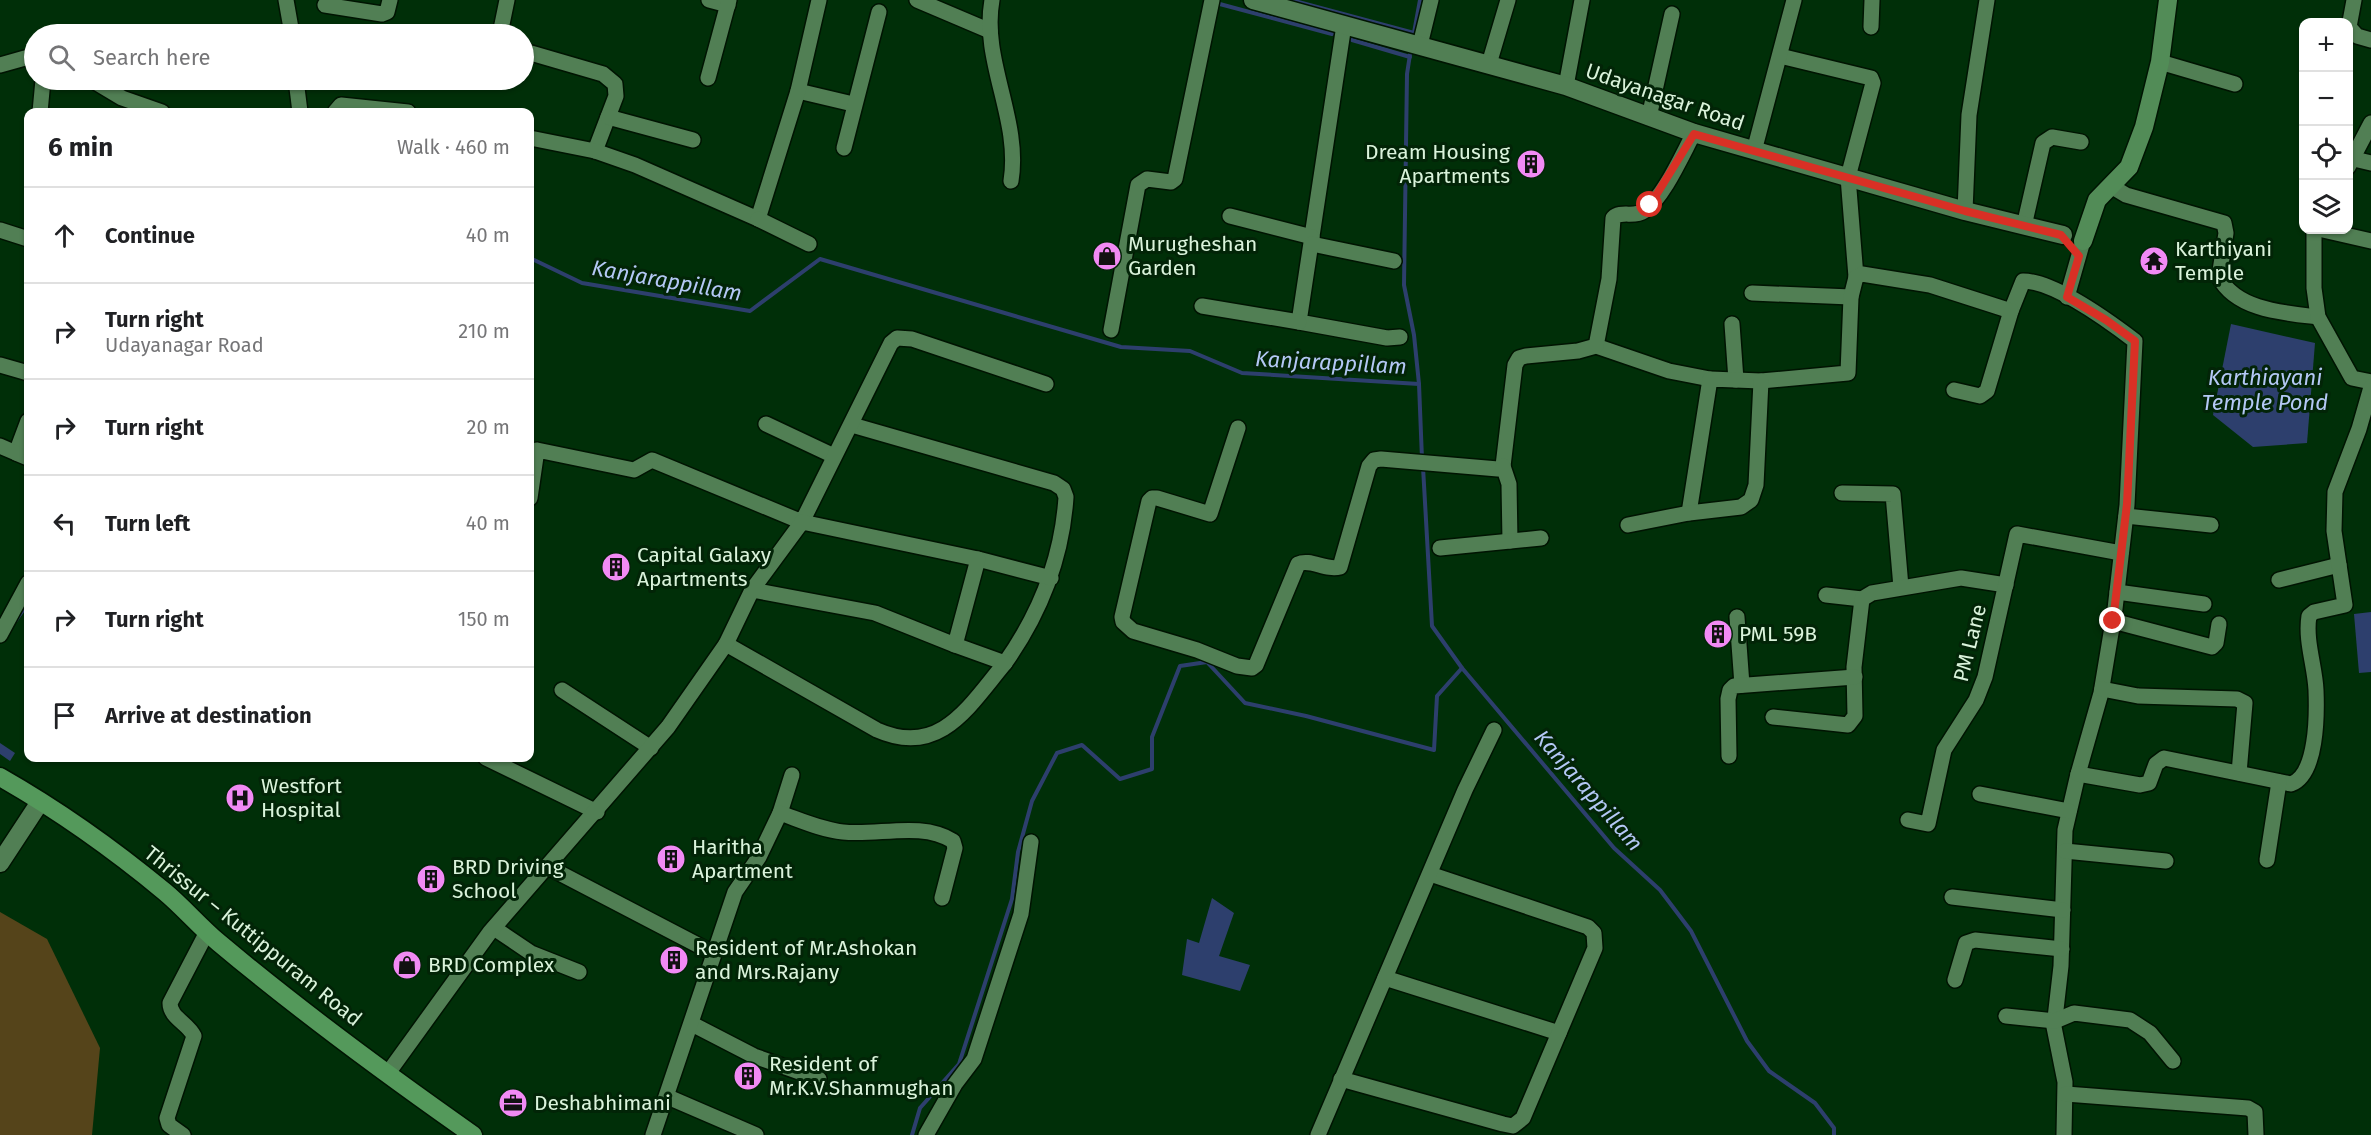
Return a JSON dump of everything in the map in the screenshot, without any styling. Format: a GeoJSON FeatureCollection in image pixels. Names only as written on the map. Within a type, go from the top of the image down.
{"type":"FeatureCollection","features":[{"type":"Feature","properties":{"kind":"main road"},"geometry":{"type":"LineString","coordinates":[[2081,248],[2097,200],[2121,176],[2133,158],[2144,127],[2160,62],[2168,0]]}},
{"type":"Feature","properties":{"kind":"main road","name":"Thrissur – Kuttippuram Road"},"geometry":{"type":"LineString","coordinates":[[0,777],[117,854],[166,893],[207,932],[388,1073],[473,1135]]}},
{"type":"Feature","properties":{"kind":"street"},"geometry":{"type":"LineString","coordinates":[[286,0],[290,24]]}},
{"type":"Feature","properties":{"kind":"street"},"geometry":{"type":"LineString","coordinates":[[326,5],[382,14],[387,12],[390,0]]}},
{"type":"Feature","properties":{"kind":"street"},"geometry":{"type":"LineString","coordinates":[[502,24],[507,0]]}},
{"type":"Feature","properties":{"kind":"street"},"geometry":{"type":"LineString","coordinates":[[708,78],[729,2],[709,0]]}},
{"type":"Feature","properties":{"kind":"street"},"geometry":{"type":"LineString","coordinates":[[758,219],[798,91],[819,0]]}},
{"type":"Feature","properties":{"kind":"street"},"geometry":{"type":"LineString","coordinates":[[917,0],[990,31]]}},
{"type":"Feature","properties":{"kind":"street"},"geometry":{"type":"LineString","coordinates":[[992,0],[990,31],[1012,138],[1011,181]]}},
{"type":"Feature","properties":{"kind":"street"},"geometry":{"type":"LineString","coordinates":[[1111,330],[1138,185],[1147,178],[1171,182],[1177,174],[1212,0]]}},
{"type":"Feature","properties":{"kind":"street","name":"Udayanagar Road"},"geometry":{"type":"LineString","coordinates":[[1253,0],[1566,86],[1694,134],[1965,211],[2062,235]]}},
{"type":"Feature","properties":{"kind":"street"},"geometry":{"type":"LineString","coordinates":[[1415,44],[1431,0]]}},
{"type":"Feature","properties":{"kind":"street"},"geometry":{"type":"LineString","coordinates":[[1489,64],[1508,0]]}},
{"type":"Feature","properties":{"kind":"street"},"geometry":{"type":"LineString","coordinates":[[1566,86],[1582,0]]}},
{"type":"Feature","properties":{"kind":"street"},"geometry":{"type":"LineString","coordinates":[[1754,151],[1794,0]]}},
{"type":"Feature","properties":{"kind":"street"},"geometry":{"type":"LineString","coordinates":[[1871,27],[1872,0]]}},
{"type":"Feature","properties":{"kind":"street"},"geometry":{"type":"LineString","coordinates":[[1965,211],[1969,115],[1987,0]]}},
{"type":"Feature","properties":{"kind":"street"},"geometry":{"type":"LineString","coordinates":[[2354,0],[2349,27],[2357,36],[2371,40]]}},
{"type":"Feature","properties":{"kind":"street"},"geometry":{"type":"LineString","coordinates":[[844,148],[853,104],[879,12]]}},
{"type":"Feature","properties":{"kind":"street"},"geometry":{"type":"LineString","coordinates":[[1649,117],[1672,14]]}},
{"type":"Feature","properties":{"kind":"street"},"geometry":{"type":"LineString","coordinates":[[1299,322],[1344,25]]}},
{"type":"Feature","properties":{"kind":"street"},"geometry":{"type":"LineString","coordinates":[[534,54],[603,74],[611,80],[617,91],[595,152]]}},
{"type":"Feature","properties":{"kind":"street"},"geometry":{"type":"LineString","coordinates":[[1510,541],[1509,484],[1503,465],[1515,365],[1519,358],[1596,346],[1669,371],[1710,379],[1761,381],[1848,373],[1851,297],[1856,276],[1848,177],[1873,83],[1871,78],[1780,56]]}},
{"type":"Feature","properties":{"kind":"street"},"geometry":{"type":"LineString","coordinates":[[0,65],[24,58]]}},
{"type":"Feature","properties":{"kind":"street"},"geometry":{"type":"LineString","coordinates":[[2160,62],[2235,84]]}},
{"type":"Feature","properties":{"kind":"street"},"geometry":{"type":"LineString","coordinates":[[40,108],[42,90]]}},
{"type":"Feature","properties":{"kind":"street"},"geometry":{"type":"LineString","coordinates":[[106,90],[131,108]]}},
{"type":"Feature","properties":{"kind":"street"},"geometry":{"type":"LineString","coordinates":[[297,90],[300,108]]}},
{"type":"Feature","properties":{"kind":"street"},"geometry":{"type":"LineString","coordinates":[[798,91],[853,104]]}},
{"type":"Feature","properties":{"kind":"street"},"geometry":{"type":"LineString","coordinates":[[338,108],[341,105],[370,108]]}},
{"type":"Feature","properties":{"kind":"street"},"geometry":{"type":"LineString","coordinates":[[608,117],[693,140]]}},
{"type":"Feature","properties":{"kind":"street"},"geometry":{"type":"LineString","coordinates":[[2353,159],[2371,123]]}},
{"type":"Feature","properties":{"kind":"street"},"geometry":{"type":"LineString","coordinates":[[1596,346],[1609,279],[1613,218],[1622,214],[1638,214],[1650,205],[1694,134]]}},
{"type":"Feature","properties":{"kind":"street"},"geometry":{"type":"LineString","coordinates":[[2024,226],[2043,143],[2052,136],[2081,142]]}},
{"type":"Feature","properties":{"kind":"street"},"geometry":{"type":"LineString","coordinates":[[534,139],[595,152],[634,165],[758,219],[808,244]]}},
{"type":"Feature","properties":{"kind":"street"},"geometry":{"type":"LineString","coordinates":[[2353,163],[2371,163]]}},
{"type":"Feature","properties":{"kind":"street"},"geometry":{"type":"LineString","coordinates":[[2110,186],[2126,195],[2224,223],[2226,233],[2219,277],[2231,295],[2266,308],[2318,317]]}},
{"type":"Feature","properties":{"kind":"street"},"geometry":{"type":"LineString","coordinates":[[1230,216],[1312,241],[1394,261]]}},
{"type":"Feature","properties":{"kind":"street"},"geometry":{"type":"LineString","coordinates":[[2067,297],[2081,248],[2062,235],[2089,222]]}},
{"type":"Feature","properties":{"kind":"street"},"geometry":{"type":"LineString","coordinates":[[0,230],[24,238]]}},
{"type":"Feature","properties":{"kind":"street"},"geometry":{"type":"LineString","coordinates":[[2314,234],[2314,288],[2318,317],[2352,378],[2371,382]]}},
{"type":"Feature","properties":{"kind":"street"},"geometry":{"type":"LineString","coordinates":[[2340,234],[2371,241]]}},
{"type":"Feature","properties":{"kind":"street"},"geometry":{"type":"LineString","coordinates":[[1856,276],[1862,274],[1930,285],[2011,311]]}},
{"type":"Feature","properties":{"kind":"street"},"geometry":{"type":"LineString","coordinates":[[1954,390],[1984,395],[2023,281],[2033,281],[2067,297],[2106,320],[2135,341],[2126,516],[2113,621],[2102,689],[2069,811],[2065,851],[2062,948],[2055,1021],[2066,1094],[2064,1135]]}},
{"type":"Feature","properties":{"kind":"street"},"geometry":{"type":"LineString","coordinates":[[1752,293],[1851,297]]}},
{"type":"Feature","properties":{"kind":"street"},"geometry":{"type":"LineString","coordinates":[[1202,306],[1387,338],[1400,337]]}},
{"type":"Feature","properties":{"kind":"street"},"geometry":{"type":"LineString","coordinates":[[1732,324],[1736,380]]}},
{"type":"Feature","properties":{"kind":"street"},"geometry":{"type":"LineString","coordinates":[[388,1073],[494,928],[669,728],[726,644],[752,590],[802,522],[891,343],[897,338],[912,339],[1046,384]]}},
{"type":"Feature","properties":{"kind":"street"},"geometry":{"type":"LineString","coordinates":[[0,365],[24,372]]}},
{"type":"Feature","properties":{"kind":"street"},"geometry":{"type":"LineString","coordinates":[[1689,513],[1710,379]]}},
{"type":"Feature","properties":{"kind":"street"},"geometry":{"type":"LineString","coordinates":[[1628,525],[1689,513],[1729,510],[1747,505],[1756,485],[1761,381]]}},
{"type":"Feature","properties":{"kind":"street"},"geometry":{"type":"LineString","coordinates":[[2078,774],[2140,785],[2149,783],[2156,764],[2164,758],[2291,784],[2301,780],[2308,769],[2314,732],[2316,690],[2309,616],[2314,612],[2345,605],[2334,531],[2335,492],[2359,429],[2371,387]]}},
{"type":"Feature","properties":{"kind":"street"},"geometry":{"type":"LineString","coordinates":[[766,424],[834,456]]}},
{"type":"Feature","properties":{"kind":"street"},"geometry":{"type":"LineString","coordinates":[[726,644],[877,730],[901,739],[936,734],[952,724],[1005,663],[1028,629],[1052,578],[1064,527],[1066,496],[1063,489],[1054,483],[852,425]]}},
{"type":"Feature","properties":{"kind":"street"},"geometry":{"type":"LineString","coordinates":[[1238,428],[1210,514],[1157,498],[1149,501],[1122,617],[1123,622],[1133,631],[1247,668],[1256,665],[1298,564],[1303,561],[1334,569],[1340,567],[1369,466],[1374,460],[1498,469],[1503,465]]}},
{"type":"Feature","properties":{"kind":"street"},"geometry":{"type":"LineString","coordinates":[[0,446],[22,456]]}},
{"type":"Feature","properties":{"kind":"street"},"geometry":{"type":"LineString","coordinates":[[534,449],[634,470],[652,460],[802,522],[978,559],[1052,578]]}},
{"type":"Feature","properties":{"kind":"street"},"geometry":{"type":"LineString","coordinates":[[1842,493],[1893,494],[1901,587]]}},
{"type":"Feature","properties":{"kind":"street"},"geometry":{"type":"LineString","coordinates":[[2126,516],[2211,525]]}},
{"type":"Feature","properties":{"kind":"street","name":"PM Lane"},"geometry":{"type":"LineString","coordinates":[[1908,820],[1928,824],[1944,750],[1976,700],[1985,677],[2017,534],[2121,553]]}},
{"type":"Feature","properties":{"kind":"street"},"geometry":{"type":"LineString","coordinates":[[1440,548],[1540,538]]}},
{"type":"Feature","properties":{"kind":"street"},"geometry":{"type":"LineString","coordinates":[[955,645],[978,559]]}},
{"type":"Feature","properties":{"kind":"street"},"geometry":{"type":"LineString","coordinates":[[2279,580],[2339,565]]}},
{"type":"Feature","properties":{"kind":"street","name":"PM Lane"},"geometry":{"type":"LineString","coordinates":[[1826,596],[1862,599],[1872,593],[1962,578],[2006,585]]}},
{"type":"Feature","properties":{"kind":"street"},"geometry":{"type":"LineString","coordinates":[[0,635],[24,590]]}},
{"type":"Feature","properties":{"kind":"street"},"geometry":{"type":"LineString","coordinates":[[752,590],[874,613],[1005,663]]}},
{"type":"Feature","properties":{"kind":"street"},"geometry":{"type":"LineString","coordinates":[[2117,591],[2204,604]]}},
{"type":"Feature","properties":{"kind":"street"},"geometry":{"type":"LineString","coordinates":[[1773,717],[1848,725],[1855,716],[1855,677],[1862,599]]}},
{"type":"Feature","properties":{"kind":"street"},"geometry":{"type":"LineString","coordinates":[[1737,617],[1742,686]]}},
{"type":"Feature","properties":{"kind":"street"},"geometry":{"type":"LineString","coordinates":[[2113,621],[2212,647],[2216,643],[2219,624]]}},
{"type":"Feature","properties":{"kind":"street"},"geometry":{"type":"LineString","coordinates":[[1729,756],[1728,699],[1730,690],[1734,686],[1855,677]]}},
{"type":"Feature","properties":{"kind":"street"},"geometry":{"type":"LineString","coordinates":[[2102,689],[2138,696],[2237,699],[2245,703],[2239,774]]}},
{"type":"Feature","properties":{"kind":"street"},"geometry":{"type":"LineString","coordinates":[[562,690],[651,748]]}},
{"type":"Feature","properties":{"kind":"street"},"geometry":{"type":"LineString","coordinates":[[1317,1135],[1494,730]]}},
{"type":"Feature","properties":{"kind":"street"},"geometry":{"type":"LineString","coordinates":[[494,762],[597,812]]}},
{"type":"Feature","properties":{"kind":"street"},"geometry":{"type":"LineString","coordinates":[[653,1135],[668,1097],[713,953],[735,892],[759,857],[780,813],[792,775]]}},
{"type":"Feature","properties":{"kind":"street"},"geometry":{"type":"LineString","coordinates":[[2266,860],[2279,782]]}},
{"type":"Feature","properties":{"kind":"street"},"geometry":{"type":"LineString","coordinates":[[1980,794],[2069,811]]}},
{"type":"Feature","properties":{"kind":"street"},"geometry":{"type":"LineString","coordinates":[[0,863],[40,802]]}},
{"type":"Feature","properties":{"kind":"street"},"geometry":{"type":"LineString","coordinates":[[780,813],[846,833],[922,832],[946,837],[953,841],[955,848],[942,898]]}},
{"type":"Feature","properties":{"kind":"street"},"geometry":{"type":"LineString","coordinates":[[927,1135],[955,1084],[974,1059],[1021,914],[1031,842]]}},
{"type":"Feature","properties":{"kind":"street"},"geometry":{"type":"LineString","coordinates":[[2065,851],[2166,861]]}},
{"type":"Feature","properties":{"kind":"street"},"geometry":{"type":"LineString","coordinates":[[548,867],[713,953]]}},
{"type":"Feature","properties":{"kind":"street"},"geometry":{"type":"LineString","coordinates":[[1341,1079],[1513,1126],[1523,1118],[1595,948],[1594,933],[1588,927],[1430,874]]}},
{"type":"Feature","properties":{"kind":"street"},"geometry":{"type":"LineString","coordinates":[[1952,897],[2063,910]]}},
{"type":"Feature","properties":{"kind":"street"},"geometry":{"type":"LineString","coordinates":[[494,928],[531,953],[579,972]]}},
{"type":"Feature","properties":{"kind":"street"},"geometry":{"type":"LineString","coordinates":[[183,1135],[170,1125],[167,1118],[194,1036],[186,1024],[173,1014],[170,1003],[207,932]]}},
{"type":"Feature","properties":{"kind":"street"},"geometry":{"type":"LineString","coordinates":[[1955,980],[1966,943],[1975,940],[2062,948]]}},
{"type":"Feature","properties":{"kind":"street"},"geometry":{"type":"LineString","coordinates":[[1385,978],[1559,1033]]}},
{"type":"Feature","properties":{"kind":"street"},"geometry":{"type":"LineString","coordinates":[[2006,1016],[2055,1021],[2074,1013],[2130,1020],[2150,1033],[2173,1061]]}},
{"type":"Feature","properties":{"kind":"street"},"geometry":{"type":"LineString","coordinates":[[692,1024],[754,1056],[819,1079]]}},
{"type":"Feature","properties":{"kind":"street"},"geometry":{"type":"LineString","coordinates":[[2066,1094],[2248,1108],[2255,1112],[2256,1135]]}},
{"type":"Feature","properties":{"kind":"street"},"geometry":{"type":"LineString","coordinates":[[668,1097],[756,1135]]}},
{"type":"Feature","properties":{"kind":"shaded area"},"geometry":{"type":"Polygon","coordinates":[[[0,912],[47,939],[100,1048],[92,1135],[0,1135],[0,912]]]}},
{"type":"Feature","properties":{"kind":"water","name":"Karthiayani Temple Pond"},"geometry":{"type":"Polygon","coordinates":[[[2231,324],[2315,343],[2307,443],[2253,447],[2213,415],[2231,324]]]}},
{"type":"Feature","properties":{"kind":"water"},"geometry":{"type":"Polygon","coordinates":[[[2371,612],[2371,672],[2359,673],[2354,614],[2371,612]]]}},
{"type":"Feature","properties":{"kind":"water"},"geometry":{"type":"Polygon","coordinates":[[[0,743],[15,753],[10,761],[0,754],[0,743]]]}},
{"type":"Feature","properties":{"kind":"water"},"geometry":{"type":"Polygon","coordinates":[[[1212,898],[1234,913],[1219,956],[1250,965],[1240,991],[1182,975],[1187,939],[1199,943],[1212,898]]]}},
{"type":"Feature","properties":{"kind":"waterway"},"geometry":{"type":"LineString","coordinates":[[1291,0],[1414,33]]}},
{"type":"Feature","properties":{"kind":"waterway"},"geometry":{"type":"LineString","coordinates":[[1413,38],[1420,0]]}},
{"type":"Feature","properties":{"kind":"waterway"},"geometry":{"type":"LineString","coordinates":[[1216,3],[1332,34]]}},
{"type":"Feature","properties":{"kind":"waterway"},"geometry":{"type":"LineString","coordinates":[[1352,40],[1410,57]]}},
{"type":"Feature","properties":{"kind":"waterway"},"geometry":{"type":"LineString","coordinates":[[1411,48],[1407,74],[1404,285],[1414,335],[1419,384]]}},
{"type":"Feature","properties":{"kind":"waterway","name":"Kanjarappillam"},"geometry":{"type":"LineString","coordinates":[[534,260],[582,283],[750,311],[820,259],[1121,347],[1190,351],[1242,373],[1419,384],[1422,459]]}},
{"type":"Feature","properties":{"kind":"waterway","name":"Kanjarappillam"},"geometry":{"type":"LineString","coordinates":[[1423,467],[1432,626],[1462,668],[1614,848],[1660,890],[1691,931],[1747,1041],[1769,1071],[1815,1103],[1834,1128],[1834,1135]]}},
{"type":"Feature","properties":{"kind":"waterway"},"geometry":{"type":"LineString","coordinates":[[16,620],[24,609]]}},
{"type":"Feature","properties":{"kind":"waterway"},"geometry":{"type":"LineString","coordinates":[[912,1135],[920,1108],[959,1064],[1012,899],[1018,852],[1032,801],[1057,753],[1082,745],[1120,779],[1152,769],[1152,737],[1180,666],[1207,662],[1245,703],[1306,716],[1434,750],[1437,696],[1462,668]]}},
{"type":"Feature","properties":{"kind":"place","name":"Dream Housing Apartments"},"geometry":{"type":"Point","coordinates":[1531,164]}},
{"type":"Feature","properties":{"kind":"place","name":"Murugheshan Garden"},"geometry":{"type":"Point","coordinates":[1107,256]}},
{"type":"Feature","properties":{"kind":"place","name":"Karthiyani Temple"},"geometry":{"type":"Point","coordinates":[2154,261]}},
{"type":"Feature","properties":{"kind":"place","name":"Capital Galaxy Apartments"},"geometry":{"type":"Point","coordinates":[616,567]}},
{"type":"Feature","properties":{"kind":"place","name":"PML 59B"},"geometry":{"type":"Point","coordinates":[1718,634]}},
{"type":"Feature","properties":{"kind":"place","name":"Westfort Hospital"},"geometry":{"type":"Point","coordinates":[240,798]}},
{"type":"Feature","properties":{"kind":"place","name":"Haritha Apartment"},"geometry":{"type":"Point","coordinates":[671,859]}},
{"type":"Feature","properties":{"kind":"place","name":"BRD Driving School"},"geometry":{"type":"Point","coordinates":[431,879]}},
{"type":"Feature","properties":{"kind":"place","name":"Resident of Mr.Ashokan and Mrs.Rajany"},"geometry":{"type":"Point","coordinates":[674,960]}},
{"type":"Feature","properties":{"kind":"place","name":"BRD Complex"},"geometry":{"type":"Point","coordinates":[407,965]}},
{"type":"Feature","properties":{"kind":"place","name":"Resident of Mr.K.V.Shanmughan"},"geometry":{"type":"Point","coordinates":[748,1076]}},
{"type":"Feature","properties":{"kind":"place","name":"Deshabhimani"},"geometry":{"type":"Point","coordinates":[513,1103]}},
{"type":"Feature","properties":{"kind":"route"},"geometry":{"type":"LineString","coordinates":[[1650,205],[1668,180],[1694,134],[1965,211],[2061,235],[2079,256],[2067,297],[2106,320],[2135,341],[2127,504],[2113,621]]}}]}
